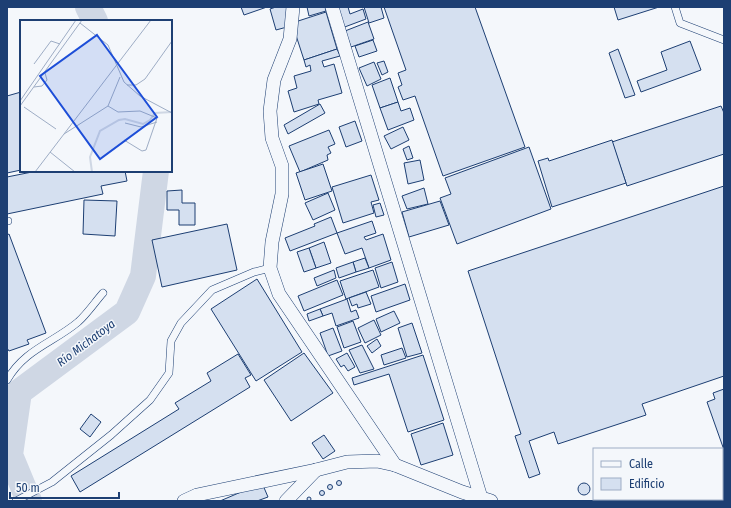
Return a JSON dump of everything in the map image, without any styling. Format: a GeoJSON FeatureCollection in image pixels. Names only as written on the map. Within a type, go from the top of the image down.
{"type":"FeatureCollection","features":[{"type":"Feature","properties":{"kind":"street"},"geometry":{"type":"LineString","coordinates":[[293,7],[290,39],[274,80],[270,111],[272,138],[282,166],[282,194],[272,242],[270,268],[278,294],[396,465]]}},
{"type":"Feature","properties":{"kind":"street"},"geometry":{"type":"LineString","coordinates":[[332,7],[485,500]]}},
{"type":"Feature","properties":{"kind":"street"},"geometry":{"type":"LineString","coordinates":[[184,501],[197,495],[347,462],[377,461],[396,465],[485,500]]}},
{"type":"Feature","properties":{"kind":"street"},"geometry":{"type":"LineString","coordinates":[[286,501],[316,470]]}},
{"type":"Feature","properties":{"kind":"lane"},"geometry":{"type":"LineString","coordinates":[[675,7],[680,23],[724,40]]}},
{"type":"Feature","properties":{"kind":"lane"},"geometry":{"type":"LineString","coordinates":[[16,501],[52,482],[111,435],[150,400],[169,373],[171,341],[181,323],[212,290],[240,278],[270,268]]}},
{"type":"Feature","properties":{"kind":"lane"},"geometry":{"type":"LineString","coordinates":[[7,380],[12,371],[29,353],[79,321],[102,293]]}},
{"type":"Feature","properties":{"kind":"building"},"geometry":{"type":"Polygon","coordinates":[[[241,7],[267,7],[244,15],[241,7]]]}},
{"type":"Feature","properties":{"kind":"building"},"geometry":{"type":"Polygon","coordinates":[[[276,7],[289,7],[287,27],[276,30],[270,9],[276,7]]]}},
{"type":"Feature","properties":{"kind":"building"},"geometry":{"type":"Polygon","coordinates":[[[307,7],[325,7],[326,11],[309,16],[307,7]]]}},
{"type":"Feature","properties":{"kind":"building"},"geometry":{"type":"Polygon","coordinates":[[[335,7],[348,7],[350,14],[363,9],[366,19],[342,28],[335,7]]]}},
{"type":"Feature","properties":{"kind":"building"},"geometry":{"type":"Polygon","coordinates":[[[364,7],[381,7],[384,18],[369,23],[364,7]]]}},
{"type":"Feature","properties":{"kind":"building"},"geometry":{"type":"Polygon","coordinates":[[[384,7],[475,7],[525,147],[443,176],[415,96],[403,100],[398,87],[402,85],[398,73],[406,70],[384,7]]]}},
{"type":"Feature","properties":{"kind":"building"},"geometry":{"type":"Polygon","coordinates":[[[614,7],[659,7],[618,20],[614,7]]]}},
{"type":"Feature","properties":{"kind":"building"},"geometry":{"type":"Polygon","coordinates":[[[326,12],[337,49],[304,60],[292,23],[326,12]]]}},
{"type":"Feature","properties":{"kind":"building"},"geometry":{"type":"Polygon","coordinates":[[[368,22],[374,39],[351,47],[345,31],[368,22]]]}},
{"type":"Feature","properties":{"kind":"building"},"geometry":{"type":"Polygon","coordinates":[[[373,40],[377,51],[359,57],[355,46],[373,40]]]}},
{"type":"Feature","properties":{"kind":"building"},"geometry":{"type":"Polygon","coordinates":[[[690,41],[701,70],[641,92],[637,81],[667,70],[661,52],[690,41]]]}},
{"type":"Feature","properties":{"kind":"building"},"geometry":{"type":"Polygon","coordinates":[[[337,49],[340,56],[322,61],[324,67],[334,64],[342,93],[318,100],[319,104],[294,112],[288,91],[297,88],[294,76],[311,71],[310,65],[306,67],[304,60],[337,49]]]}},
{"type":"Feature","properties":{"kind":"building"},"geometry":{"type":"Polygon","coordinates":[[[618,49],[635,95],[625,98],[609,53],[618,49]]]}},
{"type":"Feature","properties":{"kind":"building"},"geometry":{"type":"Polygon","coordinates":[[[384,61],[388,72],[382,75],[377,63],[384,61]]]}},
{"type":"Feature","properties":{"kind":"building"},"geometry":{"type":"Polygon","coordinates":[[[374,62],[381,79],[367,86],[359,68],[374,62]]]}},
{"type":"Feature","properties":{"kind":"building"},"geometry":{"type":"Polygon","coordinates":[[[390,78],[398,102],[380,108],[372,85],[390,78]]]}},
{"type":"Feature","properties":{"kind":"building"},"geometry":{"type":"Polygon","coordinates":[[[20,92],[20,170],[7,173],[7,96],[20,92]]]}},
{"type":"Feature","properties":{"kind":"building"},"geometry":{"type":"Polygon","coordinates":[[[398,102],[401,111],[410,108],[414,120],[388,130],[380,108],[398,102]]]}},
{"type":"Feature","properties":{"kind":"building"},"geometry":{"type":"Polygon","coordinates":[[[320,104],[325,113],[288,134],[284,125],[320,104]]]}},
{"type":"Feature","properties":{"kind":"building"},"geometry":{"type":"Polygon","coordinates":[[[721,106],[724,113],[724,154],[627,186],[612,142],[721,106]]]}},
{"type":"Feature","properties":{"kind":"building"},"geometry":{"type":"Polygon","coordinates":[[[355,121],[362,141],[346,147],[339,127],[355,121]]]}},
{"type":"Feature","properties":{"kind":"building"},"geometry":{"type":"Polygon","coordinates":[[[403,127],[409,140],[391,149],[384,136],[403,127]]]}},
{"type":"Feature","properties":{"kind":"building"},"geometry":{"type":"Polygon","coordinates":[[[329,130],[335,144],[328,147],[331,153],[327,155],[328,160],[300,172],[289,146],[329,130]]]}},
{"type":"Feature","properties":{"kind":"building"},"geometry":{"type":"Polygon","coordinates":[[[612,140],[626,183],[552,207],[538,161],[548,158],[549,161],[612,140]]]}},
{"type":"Feature","properties":{"kind":"building"},"geometry":{"type":"Polygon","coordinates":[[[409,146],[413,158],[407,160],[403,149],[409,146]]]}},
{"type":"Feature","properties":{"kind":"building"},"geometry":{"type":"Polygon","coordinates":[[[529,147],[551,209],[457,244],[440,198],[451,194],[445,178],[529,147]]]}},
{"type":"Feature","properties":{"kind":"building"},"geometry":{"type":"Polygon","coordinates":[[[420,160],[424,180],[408,184],[404,163],[420,160]]]}},
{"type":"Feature","properties":{"kind":"building"},"geometry":{"type":"Polygon","coordinates":[[[323,164],[332,191],[305,200],[296,173],[323,164]]]}},
{"type":"Feature","properties":{"kind":"building"},"geometry":{"type":"Polygon","coordinates":[[[32,172],[125,172],[127,181],[101,186],[103,194],[7,214],[7,177],[32,172]]]}},
{"type":"Feature","properties":{"kind":"building"},"geometry":{"type":"Polygon","coordinates":[[[371,175],[379,200],[371,202],[374,213],[343,223],[332,187],[371,175]]]}},
{"type":"Feature","properties":{"kind":"building"},"geometry":{"type":"Polygon","coordinates":[[[724,186],[724,376],[642,404],[646,415],[558,444],[554,432],[529,441],[540,474],[529,478],[515,436],[521,434],[468,271],[724,186]]]}},
{"type":"Feature","properties":{"kind":"building"},"geometry":{"type":"Polygon","coordinates":[[[424,188],[428,204],[407,209],[402,196],[424,188]]]}},
{"type":"Feature","properties":{"kind":"building"},"geometry":{"type":"Polygon","coordinates":[[[182,190],[182,203],[195,203],[195,225],[179,225],[179,210],[167,210],[167,191],[182,190]]]}},
{"type":"Feature","properties":{"kind":"building"},"geometry":{"type":"Polygon","coordinates":[[[328,193],[335,210],[313,220],[305,203],[328,193]]]}},
{"type":"Feature","properties":{"kind":"building"},"geometry":{"type":"Polygon","coordinates":[[[84,200],[117,201],[115,236],[83,234],[84,200]]]}},
{"type":"Feature","properties":{"kind":"building"},"geometry":{"type":"Polygon","coordinates":[[[440,201],[449,225],[409,237],[402,212],[440,201]]]}},
{"type":"Feature","properties":{"kind":"building"},"geometry":{"type":"Polygon","coordinates":[[[380,203],[384,215],[376,217],[373,205],[380,203]]]}},
{"type":"Feature","properties":{"kind":"building"},"geometry":{"type":"Polygon","coordinates":[[[331,217],[337,233],[290,251],[285,238],[315,226],[314,224],[331,217]]]}},
{"type":"Feature","properties":{"kind":"building"},"geometry":{"type":"Polygon","coordinates":[[[372,221],[376,233],[364,237],[366,240],[383,234],[391,260],[369,268],[362,248],[345,254],[337,233],[372,221]]]}},
{"type":"Feature","properties":{"kind":"building"},"geometry":{"type":"Polygon","coordinates":[[[227,224],[237,270],[162,287],[152,240],[227,224]]]}},
{"type":"Feature","properties":{"kind":"building"},"geometry":{"type":"Polygon","coordinates":[[[9,234],[46,333],[27,340],[29,344],[9,351],[7,348],[7,235],[9,234]]]}},
{"type":"Feature","properties":{"kind":"building"},"geometry":{"type":"Polygon","coordinates":[[[324,242],[331,263],[316,268],[309,248],[324,242]]]}},
{"type":"Feature","properties":{"kind":"building"},"geometry":{"type":"Polygon","coordinates":[[[309,248],[316,268],[304,272],[297,252],[309,248]]]}},
{"type":"Feature","properties":{"kind":"building"},"geometry":{"type":"Polygon","coordinates":[[[365,258],[369,268],[356,272],[353,262],[365,258]]]}},
{"type":"Feature","properties":{"kind":"building"},"geometry":{"type":"Polygon","coordinates":[[[353,262],[356,272],[339,278],[336,268],[353,262]]]}},
{"type":"Feature","properties":{"kind":"building"},"geometry":{"type":"Polygon","coordinates":[[[392,262],[398,282],[381,288],[375,268],[392,262]]]}},
{"type":"Feature","properties":{"kind":"building"},"geometry":{"type":"Polygon","coordinates":[[[334,270],[336,278],[317,286],[314,278],[334,270]]]}},
{"type":"Feature","properties":{"kind":"building"},"geometry":{"type":"Polygon","coordinates":[[[373,270],[379,287],[346,299],[340,281],[373,270]]]}},
{"type":"Feature","properties":{"kind":"building"},"geometry":{"type":"Polygon","coordinates":[[[257,279],[302,352],[256,381],[211,309],[257,279]]]}},
{"type":"Feature","properties":{"kind":"building"},"geometry":{"type":"Polygon","coordinates":[[[337,280],[343,295],[304,311],[298,296],[337,280]]]}},
{"type":"Feature","properties":{"kind":"building"},"geometry":{"type":"Polygon","coordinates":[[[405,284],[410,300],[376,312],[371,296],[405,284]]]}},
{"type":"Feature","properties":{"kind":"building"},"geometry":{"type":"Polygon","coordinates":[[[366,292],[371,304],[358,308],[357,304],[352,306],[349,298],[366,292]]]}},
{"type":"Feature","properties":{"kind":"building"},"geometry":{"type":"Polygon","coordinates":[[[347,299],[351,312],[356,310],[359,318],[336,326],[332,313],[323,316],[320,309],[347,299]]]}},
{"type":"Feature","properties":{"kind":"building"},"geometry":{"type":"Polygon","coordinates":[[[320,309],[323,316],[309,321],[307,314],[320,309]]]}},
{"type":"Feature","properties":{"kind":"building"},"geometry":{"type":"Polygon","coordinates":[[[394,311],[400,323],[381,332],[376,319],[394,311]]]}},
{"type":"Feature","properties":{"kind":"building"},"geometry":{"type":"Polygon","coordinates":[[[374,320],[381,335],[365,343],[358,328],[374,320]]]}},
{"type":"Feature","properties":{"kind":"building"},"geometry":{"type":"Polygon","coordinates":[[[353,321],[361,342],[344,348],[337,327],[353,321]]]}},
{"type":"Feature","properties":{"kind":"building"},"geometry":{"type":"Polygon","coordinates":[[[412,323],[422,353],[407,357],[398,328],[412,323]]]}},
{"type":"Feature","properties":{"kind":"building"},"geometry":{"type":"Polygon","coordinates":[[[333,328],[342,351],[328,356],[320,333],[333,328]]]}},
{"type":"Feature","properties":{"kind":"building"},"geometry":{"type":"Polygon","coordinates":[[[377,339],[381,346],[372,353],[367,346],[377,339]]]}},
{"type":"Feature","properties":{"kind":"building"},"geometry":{"type":"Polygon","coordinates":[[[362,345],[374,369],[360,373],[349,350],[362,345]]]}},
{"type":"Feature","properties":{"kind":"building"},"geometry":{"type":"Polygon","coordinates":[[[402,348],[406,358],[384,365],[381,355],[402,348]]]}},
{"type":"Feature","properties":{"kind":"building"},"geometry":{"type":"Polygon","coordinates":[[[304,353],[333,393],[291,421],[264,380],[304,353]]]}},
{"type":"Feature","properties":{"kind":"building"},"geometry":{"type":"Polygon","coordinates":[[[347,353],[355,367],[348,371],[344,365],[341,367],[336,359],[347,353]]]}},
{"type":"Feature","properties":{"kind":"building"},"geometry":{"type":"Polygon","coordinates":[[[238,354],[251,375],[245,378],[250,387],[80,492],[71,476],[179,409],[175,403],[211,381],[207,373],[238,354]]]}},
{"type":"Feature","properties":{"kind":"building"},"geometry":{"type":"Polygon","coordinates":[[[423,355],[444,420],[408,432],[389,374],[354,385],[352,378],[423,355]]]}},
{"type":"Feature","properties":{"kind":"building"},"geometry":{"type":"Polygon","coordinates":[[[724,389],[724,450],[707,402],[715,399],[713,393],[724,389]]]}},
{"type":"Feature","properties":{"kind":"building"},"geometry":{"type":"Polygon","coordinates":[[[91,414],[101,422],[90,437],[80,429],[91,414]]]}},
{"type":"Feature","properties":{"kind":"building"},"geometry":{"type":"Polygon","coordinates":[[[443,423],[453,455],[421,465],[411,434],[443,423]]]}},
{"type":"Feature","properties":{"kind":"building"},"geometry":{"type":"Polygon","coordinates":[[[324,435],[335,451],[323,459],[312,443],[324,435]]]}},
{"type":"Feature","properties":{"kind":"building"},"geometry":{"type":"Polygon","coordinates":[[[337,481],[341,481],[341,485],[337,485],[337,481]]]}},
{"type":"Feature","properties":{"kind":"building"},"geometry":{"type":"Polygon","coordinates":[[[262,483],[268,497],[257,501],[220,501],[262,483]]]}},
{"type":"Feature","properties":{"kind":"building"},"geometry":{"type":"Polygon","coordinates":[[[586,483],[589,484],[589,494],[582,495],[579,494],[578,487],[579,484],[586,483]]]}},
{"type":"Feature","properties":{"kind":"building"},"geometry":{"type":"Polygon","coordinates":[[[328,485],[332,485],[332,489],[328,489],[328,485]]]}},
{"type":"Feature","properties":{"kind":"building"},"geometry":{"type":"Polygon","coordinates":[[[320,491],[324,491],[324,495],[320,495],[320,491]]]}},
{"type":"Feature","properties":{"kind":"building"},"geometry":{"type":"Polygon","coordinates":[[[307,497],[311,497],[311,501],[307,501],[307,497]]]}},
{"type":"Feature","properties":{"kind":"building"},"geometry":{"type":"Polygon","coordinates":[[[656,500],[693,501],[656,501],[656,500]]]}},
{"type":"Feature","properties":{"kind":"waterway","name":"Río Michatoya"},"geometry":{"type":"LineString","coordinates":[[88,7],[94,20]]}},
{"type":"Feature","properties":{"kind":"waterway","name":"Río Michatoya"},"geometry":{"type":"LineString","coordinates":[[29,501],[10,455],[19,392],[127,312],[143,276],[156,172]]}}]}
